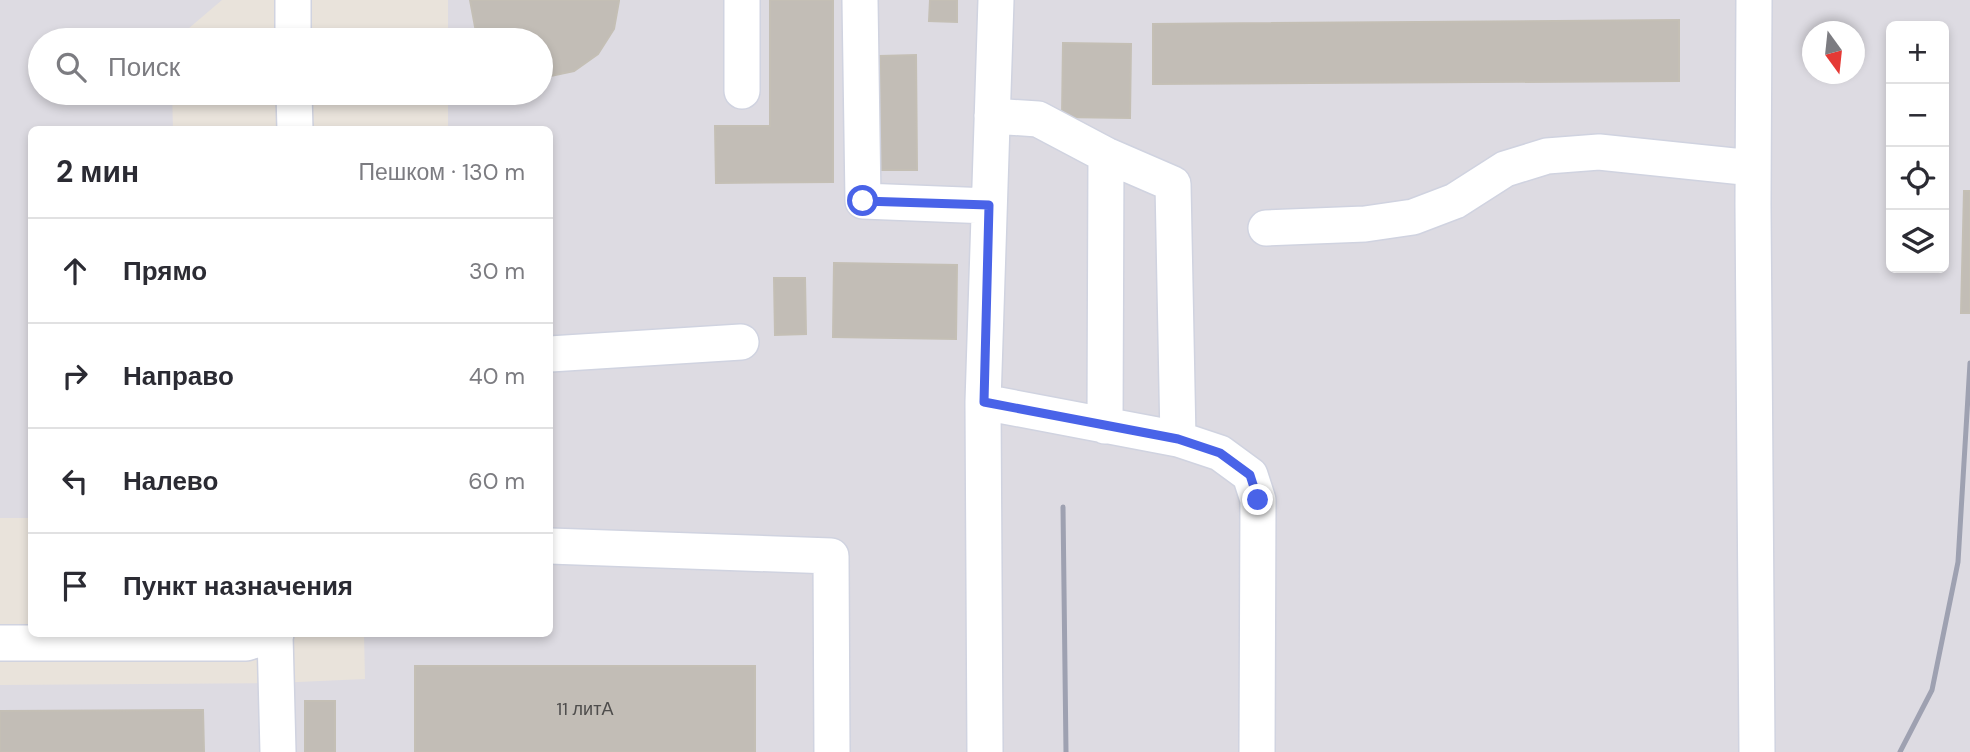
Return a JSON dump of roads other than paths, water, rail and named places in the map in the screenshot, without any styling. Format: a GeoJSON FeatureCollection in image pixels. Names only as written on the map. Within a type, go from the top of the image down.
{"type":"FeatureCollection","features":[{"type":"Feature","properties":{"kind":"street"},"geometry":{"type":"LineString","coordinates":[[292,0],[293,28]]}},
{"type":"Feature","properties":{"kind":"street"},"geometry":{"type":"LineString","coordinates":[[742,0],[742,91]]}},
{"type":"Feature","properties":{"kind":"street"},"geometry":{"type":"LineString","coordinates":[[860,0],[863,201],[989,205]]}},
{"type":"Feature","properties":{"kind":"street"},"geometry":{"type":"LineString","coordinates":[[985,752],[984,402],[996,0]]}},
{"type":"Feature","properties":{"kind":"street"},"geometry":{"type":"LineString","coordinates":[[1754,0],[1757,752]]}},
{"type":"Feature","properties":{"kind":"street"},"geometry":{"type":"LineString","coordinates":[[294,105],[295,126]]}},
{"type":"Feature","properties":{"kind":"street"},"geometry":{"type":"LineString","coordinates":[[992,116],[1038,119],[1106,155],[1173,184],[1178,439]]}},
{"type":"Feature","properties":{"kind":"street"},"geometry":{"type":"LineString","coordinates":[[1266,228],[1365,224],[1413,217],[1455,201],[1505,169],[1547,156],[1599,152],[1753,168]]}},
{"type":"Feature","properties":{"kind":"street"},"geometry":{"type":"LineString","coordinates":[[1105,426],[1106,155]]}},
{"type":"Feature","properties":{"kind":"street"},"geometry":{"type":"LineString","coordinates":[[553,354],[741,342]]}},
{"type":"Feature","properties":{"kind":"street"},"geometry":{"type":"LineString","coordinates":[[984,402],[1178,439],[1220,453],[1250,475],[1258,500],[1257,752]]}},
{"type":"Feature","properties":{"kind":"street"},"geometry":{"type":"LineString","coordinates":[[553,546],[831,556],[832,752]]}},
{"type":"Feature","properties":{"kind":"street"},"geometry":{"type":"LineString","coordinates":[[0,643],[246,643],[265,637]]}},
{"type":"Feature","properties":{"kind":"street"},"geometry":{"type":"LineString","coordinates":[[275,637],[278,752]]}},
{"type":"Feature","properties":{"kind":"railway"},"geometry":{"type":"LineString","coordinates":[[1900,752],[1932,690],[1958,562],[1970,363]]}},
{"type":"Feature","properties":{"kind":"railway"},"geometry":{"type":"LineString","coordinates":[[1063,507],[1066,752]]}}]}
